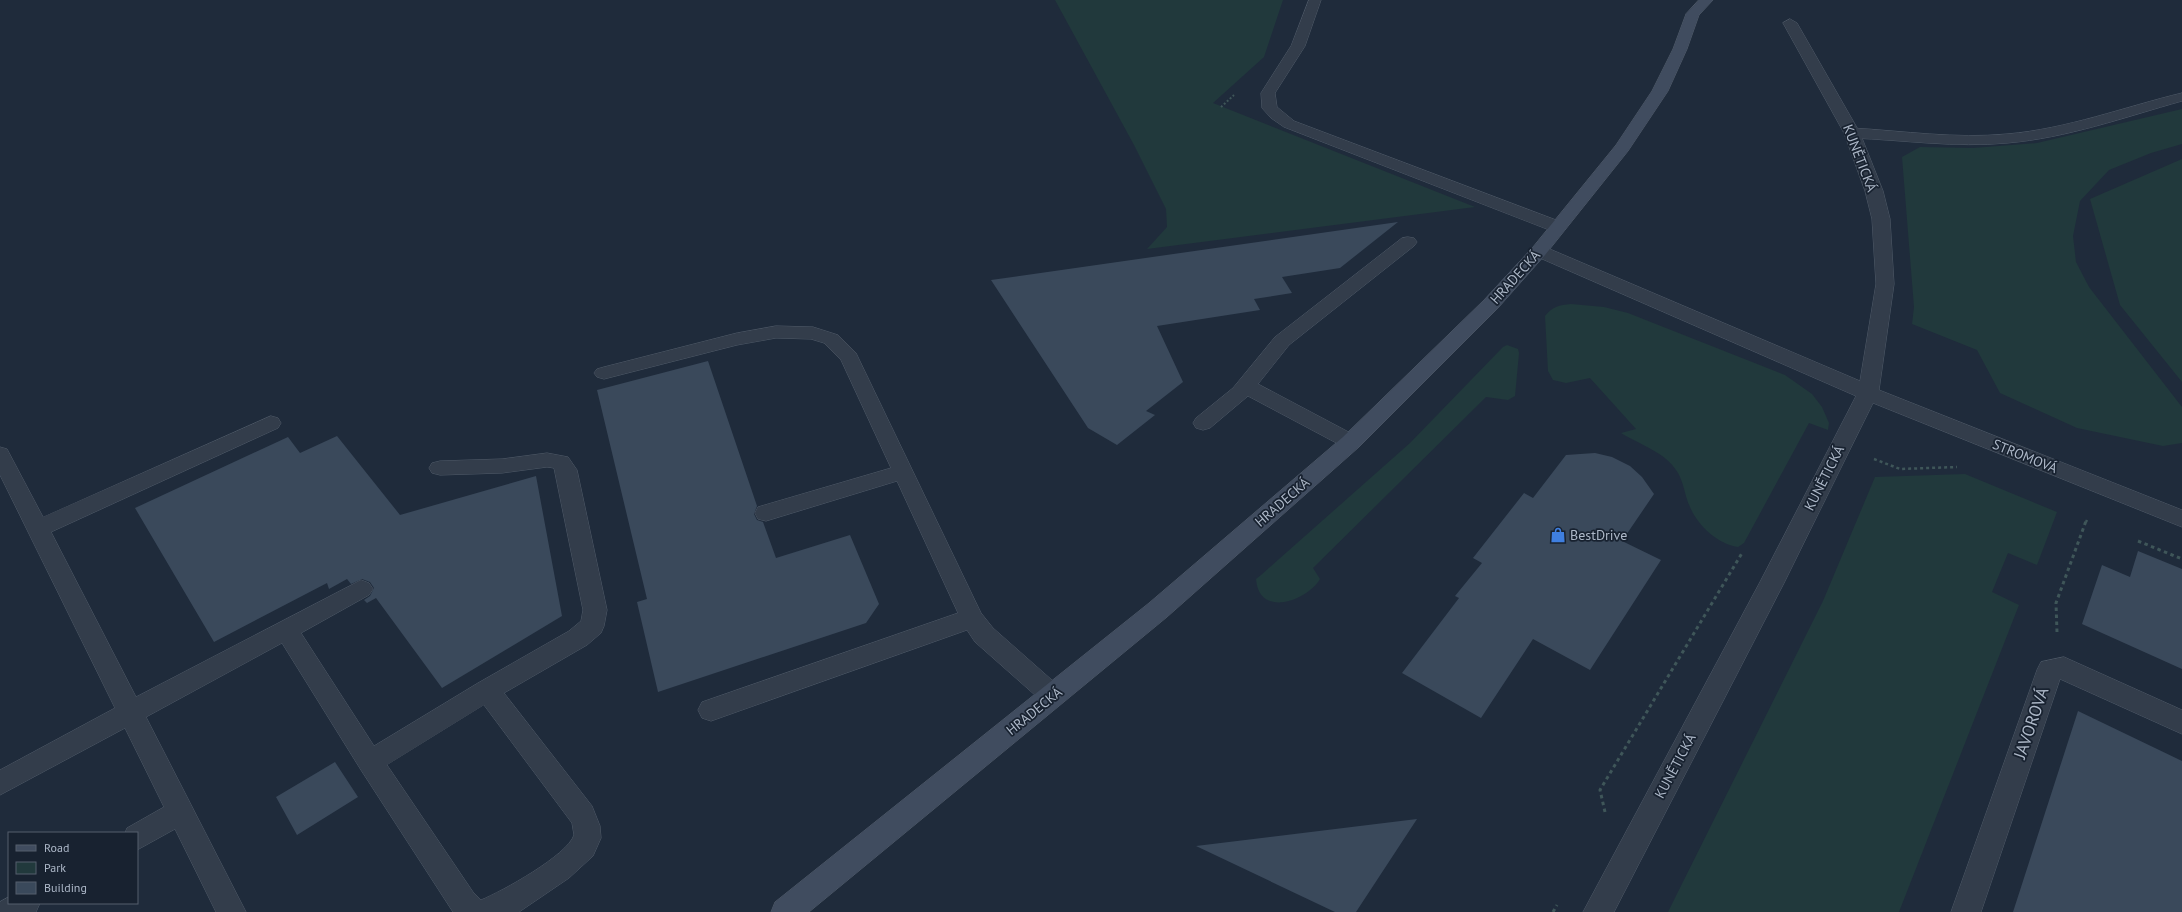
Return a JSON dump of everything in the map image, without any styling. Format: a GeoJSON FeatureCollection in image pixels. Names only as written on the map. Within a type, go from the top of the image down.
{"type":"FeatureCollection","features":[{"type":"Feature","properties":{"kind":"main road","name":"HRADECKÁ"},"geometry":{"type":"LineString","coordinates":[[786,912],[1158,610],[1351,442],[1491,304],[1539,251],[1622,148],[1660,91],[1680,49],[1689,6],[1706,0]]}},
{"type":"Feature","properties":{"kind":"street","name":"KUNĚTICKÁ"},"geometry":{"type":"LineString","coordinates":[[1598,912],[1772,583],[1868,393],[1882,313],[1885,284],[1881,219],[1874,191],[1852,133],[1790,23]]}},
{"type":"Feature","properties":{"kind":"street","name":"STROMOVÁ"},"geometry":{"type":"LineString","coordinates":[[1539,251],[1868,393],[2182,519]]}},
{"type":"Feature","properties":{"kind":"street"},"geometry":{"type":"LineString","coordinates":[[2064,668],[2182,722]]}},
{"type":"Feature","properties":{"kind":"street","name":"JAVOROVÁ"},"geometry":{"type":"LineString","coordinates":[[1966,912],[2047,676],[2050,670],[2064,668]]}},
{"type":"Feature","properties":{"kind":"lane"},"geometry":{"type":"LineString","coordinates":[[1314,0],[1298,46],[1268,93],[1266,100],[1270,110],[1290,124],[1558,228]]}},
{"type":"Feature","properties":{"kind":"lane"},"geometry":{"type":"LineString","coordinates":[[1852,133],[1984,140],[2019,137],[2045,133],[2182,97]]}},
{"type":"Feature","properties":{"kind":"lane"},"geometry":{"type":"LineString","coordinates":[[1204,423],[1231,401],[1246,386],[1266,358],[1282,341],[1408,242]]}},
{"type":"Feature","properties":{"kind":"lane"},"geometry":{"type":"LineString","coordinates":[[604,373],[756,335],[796,332],[819,335],[831,339],[841,347],[849,357],[972,618],[984,635],[1053,696]]}},
{"type":"Feature","properties":{"kind":"lane"},"geometry":{"type":"LineString","coordinates":[[1246,386],[1351,442]]}},
{"type":"Feature","properties":{"kind":"lane"},"geometry":{"type":"LineString","coordinates":[[38,528],[271,423]]}},
{"type":"Feature","properties":{"kind":"lane"},"geometry":{"type":"LineString","coordinates":[[0,454],[231,912]]}},
{"type":"Feature","properties":{"kind":"lane"},"geometry":{"type":"LineString","coordinates":[[370,762],[487,690],[578,638],[592,626],[595,618],[566,470],[561,462],[551,460],[502,466],[440,468]]}},
{"type":"Feature","properties":{"kind":"lane"},"geometry":{"type":"LineString","coordinates":[[766,513],[902,472]]}},
{"type":"Feature","properties":{"kind":"lane"},"geometry":{"type":"LineString","coordinates":[[0,783],[361,589]]}},
{"type":"Feature","properties":{"kind":"lane"},"geometry":{"type":"LineString","coordinates":[[711,710],[972,618]]}},
{"type":"Feature","properties":{"kind":"lane"},"geometry":{"type":"LineString","coordinates":[[286,630],[370,762],[463,902],[470,911],[477,912]]}},
{"type":"Feature","properties":{"kind":"lane"},"geometry":{"type":"LineString","coordinates":[[486,912],[495,911],[511,902],[570,861],[581,850],[588,839],[587,827],[582,815],[487,690]]}},
{"type":"Feature","properties":{"kind":"lane"},"geometry":{"type":"LineString","coordinates":[[138,836],[180,812]]}},
{"type":"Feature","properties":{"kind":"lane"},"geometry":{"type":"LineString","coordinates":[[10,912],[23,904]]}},
{"type":"Feature","properties":{"kind":"path"},"geometry":{"type":"LineString","coordinates":[[2064,668],[2055,624],[2056,603],[2087,520]]}},
{"type":"Feature","properties":{"kind":"green space"},"geometry":{"type":"Polygon","coordinates":[[[1055,0],[1283,0],[1264,57],[1213,103],[1475,207],[1147,249],[1167,227],[1166,209],[1134,145],[1055,0]]]}},
{"type":"Feature","properties":{"kind":"green space"},"geometry":{"type":"Polygon","coordinates":[[[2182,109],[2182,144],[2151,153],[2109,170],[2080,201],[2073,236],[2076,262],[2089,287],[2182,407],[2182,443],[2163,446],[2077,428],[2000,393],[1977,350],[1912,324],[1914,307],[1902,157],[1920,147],[1973,148],[2037,143],[2182,109]]]}},
{"type":"Feature","properties":{"kind":"green space"},"geometry":{"type":"Polygon","coordinates":[[[2182,159],[2182,382],[2120,305],[2090,199],[2182,159]]]}},
{"type":"Feature","properties":{"kind":"green space"},"geometry":{"type":"Polygon","coordinates":[[[1571,304],[1604,307],[1628,313],[1785,375],[1812,394],[1822,407],[1829,423],[1828,430],[1809,423],[1744,543],[1738,547],[1723,542],[1703,527],[1690,507],[1680,477],[1673,466],[1660,454],[1621,433],[1636,429],[1590,378],[1566,383],[1553,380],[1548,371],[1545,316],[1550,310],[1556,307],[1571,304]]]}},
{"type":"Feature","properties":{"kind":"green space"},"geometry":{"type":"Polygon","coordinates":[[[1507,345],[1518,349],[1519,353],[1515,396],[1508,400],[1486,397],[1313,568],[1320,579],[1314,587],[1295,599],[1285,602],[1274,602],[1266,599],[1259,591],[1256,579],[1410,443],[1503,347],[1507,345]]]}},
{"type":"Feature","properties":{"kind":"green space"},"geometry":{"type":"Polygon","coordinates":[[[1965,474],[2057,512],[2037,565],[2008,553],[1992,592],[2019,605],[1899,912],[1668,912],[1823,601],[1875,477],[1965,474]]]}},
{"type":"Feature","properties":{"kind":"building"},"geometry":{"type":"Polygon","coordinates":[[[1398,222],[1340,268],[1282,277],[1292,293],[1254,299],[1260,310],[1157,326],[1183,382],[1146,411],[1155,415],[1117,445],[1088,428],[991,280],[1398,222]]]}},
{"type":"Feature","properties":{"kind":"building"},"geometry":{"type":"Polygon","coordinates":[[[708,361],[757,506],[754,514],[757,520],[763,522],[776,558],[850,535],[879,604],[866,623],[658,692],[637,602],[647,599],[597,390],[708,361]]]}},
{"type":"Feature","properties":{"kind":"building"},"geometry":{"type":"Polygon","coordinates":[[[337,436],[400,515],[536,476],[562,616],[442,688],[376,598],[367,603],[364,600],[370,596],[374,588],[370,582],[362,579],[351,584],[347,579],[329,589],[327,583],[214,642],[135,508],[288,437],[300,453],[337,436]]]}},
{"type":"Feature","properties":{"kind":"building"},"geometry":{"type":"Polygon","coordinates":[[[1595,453],[1612,457],[1630,466],[1642,477],[1654,494],[1622,541],[1661,560],[1590,670],[1533,639],[1481,718],[1402,673],[1459,598],[1455,596],[1482,563],[1473,558],[1524,493],[1533,498],[1566,455],[1595,453]]]}},
{"type":"Feature","properties":{"kind":"building"},"geometry":{"type":"Polygon","coordinates":[[[2138,551],[2182,569],[2182,669],[2082,624],[2102,565],[2130,577],[2138,551]]]}},
{"type":"Feature","properties":{"kind":"building"},"geometry":{"type":"Polygon","coordinates":[[[2078,711],[2182,761],[2182,912],[2013,912],[2078,711]]]}},
{"type":"Feature","properties":{"kind":"building"},"geometry":{"type":"Polygon","coordinates":[[[335,762],[358,797],[297,835],[276,797],[335,762]]]}},
{"type":"Feature","properties":{"kind":"building"},"geometry":{"type":"Polygon","coordinates":[[[1417,819],[1356,912],[1335,912],[1196,846],[1417,819]]]}},
{"type":"Feature","properties":{"kind":"place","name":"BestDrive"},"geometry":{"type":"Point","coordinates":[1558,535]}}]}
